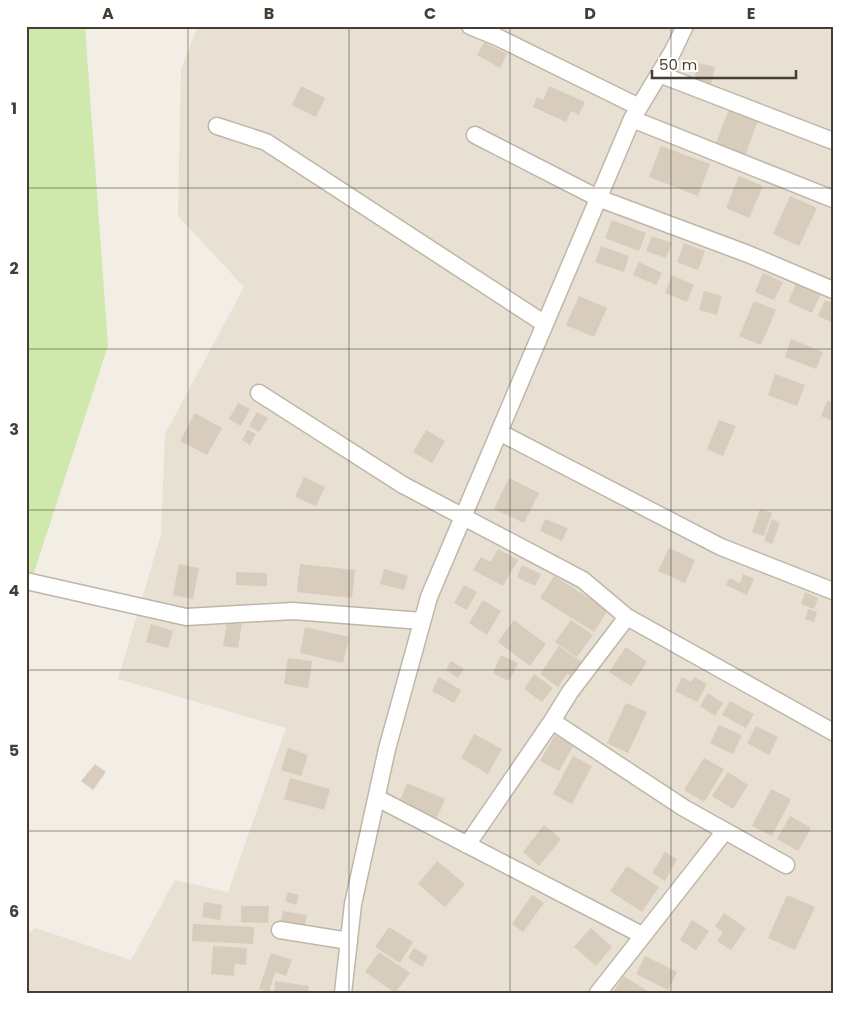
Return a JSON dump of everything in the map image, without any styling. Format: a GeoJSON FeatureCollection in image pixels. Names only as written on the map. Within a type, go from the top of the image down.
{"type":"FeatureCollection","features":[{"type":"Feature","properties":{"kind":"street"},"geometry":{"type":"LineString","coordinates":[[470,26],[497,37],[636,113],[833,199]]}},
{"type":"Feature","properties":{"kind":"street"},"geometry":{"type":"LineString","coordinates":[[343,993],[353,904],[376,798],[387,749],[429,597],[598,198],[636,113],[685,26]]}},
{"type":"Feature","properties":{"kind":"street"},"geometry":{"type":"LineString","coordinates":[[659,74],[833,141]]}},
{"type":"Feature","properties":{"kind":"street"},"geometry":{"type":"LineString","coordinates":[[217,126],[266,142],[545,324]]}},
{"type":"Feature","properties":{"kind":"street"},"geometry":{"type":"LineString","coordinates":[[475,135],[598,198],[748,254],[833,290]]}},
{"type":"Feature","properties":{"kind":"street"},"geometry":{"type":"LineString","coordinates":[[259,393],[403,485],[583,580],[627,617],[833,732]]}},
{"type":"Feature","properties":{"kind":"street"},"geometry":{"type":"LineString","coordinates":[[499,432],[721,547],[833,592]]}},
{"type":"Feature","properties":{"kind":"street"},"geometry":{"type":"LineString","coordinates":[[26,581],[186,618],[293,611],[422,621]]}},
{"type":"Feature","properties":{"kind":"street"},"geometry":{"type":"LineString","coordinates":[[467,845],[570,692],[627,617]]}},
{"type":"Feature","properties":{"kind":"street"},"geometry":{"type":"LineString","coordinates":[[552,721],[684,808],[786,865]]}},
{"type":"Feature","properties":{"kind":"street"},"geometry":{"type":"LineString","coordinates":[[376,798],[642,935]]}},
{"type":"Feature","properties":{"kind":"street"},"geometry":{"type":"LineString","coordinates":[[598,993],[725,831]]}},
{"type":"Feature","properties":{"kind":"street"},"geometry":{"type":"LineString","coordinates":[[280,930],[349,942]]}},
{"type":"Feature","properties":{"kind":"shaded area"},"geometry":{"type":"Polygon","coordinates":[[[198,26],[833,26],[833,993],[26,993],[26,934],[36,928],[131,960],[175,880],[228,892],[286,728],[118,679],[161,534],[165,434],[244,287],[178,216],[181,69],[198,26]]]}},
{"type":"Feature","properties":{"kind":"green space"},"geometry":{"type":"Polygon","coordinates":[[[26,26],[85,26],[108,346],[26,597],[26,26]]]}},
{"type":"Feature","properties":{"kind":"building"},"geometry":{"type":"Polygon","coordinates":[[[484,42],[507,54],[500,68],[477,55],[484,42]]]}},
{"type":"Feature","properties":{"kind":"building"},"geometry":{"type":"Polygon","coordinates":[[[698,63],[715,67],[710,89],[693,85],[698,63]]]}},
{"type":"Feature","properties":{"kind":"building"},"geometry":{"type":"Polygon","coordinates":[[[301,86],[325,98],[316,117],[292,105],[301,86]]]}},
{"type":"Feature","properties":{"kind":"building"},"geometry":{"type":"Polygon","coordinates":[[[549,86],[585,102],[579,115],[571,111],[566,122],[533,107],[537,97],[543,100],[549,86]]]}},
{"type":"Feature","properties":{"kind":"building"},"geometry":{"type":"Polygon","coordinates":[[[729,109],[758,120],[745,156],[715,145],[729,109]]]}},
{"type":"Feature","properties":{"kind":"building"},"geometry":{"type":"Polygon","coordinates":[[[661,146],[710,164],[698,196],[649,177],[661,146]]]}},
{"type":"Feature","properties":{"kind":"building"},"geometry":{"type":"Polygon","coordinates":[[[739,176],[763,186],[749,218],[726,208],[739,176]]]}},
{"type":"Feature","properties":{"kind":"building"},"geometry":{"type":"Polygon","coordinates":[[[790,196],[817,208],[799,246],[773,234],[790,196]]]}},
{"type":"Feature","properties":{"kind":"building"},"geometry":{"type":"Polygon","coordinates":[[[612,220],[646,233],[639,251],[605,238],[612,220]]]}},
{"type":"Feature","properties":{"kind":"building"},"geometry":{"type":"Polygon","coordinates":[[[652,236],[672,243],[666,258],[646,251],[652,236]]]}},
{"type":"Feature","properties":{"kind":"building"},"geometry":{"type":"Polygon","coordinates":[[[684,243],[705,251],[698,270],[677,262],[684,243]]]}},
{"type":"Feature","properties":{"kind":"building"},"geometry":{"type":"Polygon","coordinates":[[[601,246],[629,256],[624,272],[595,262],[601,246]]]}},
{"type":"Feature","properties":{"kind":"building"},"geometry":{"type":"Polygon","coordinates":[[[639,262],[662,273],[656,285],[633,275],[639,262]]]}},
{"type":"Feature","properties":{"kind":"building"},"geometry":{"type":"Polygon","coordinates":[[[763,273],[783,282],[774,300],[755,292],[763,273]]]}},
{"type":"Feature","properties":{"kind":"building"},"geometry":{"type":"Polygon","coordinates":[[[672,275],[694,285],[687,302],[665,293],[672,275]]]}},
{"type":"Feature","properties":{"kind":"building"},"geometry":{"type":"Polygon","coordinates":[[[796,284],[820,295],[812,313],[788,302],[796,284]]]}},
{"type":"Feature","properties":{"kind":"building"},"geometry":{"type":"Polygon","coordinates":[[[704,291],[722,296],[717,315],[699,310],[704,291]]]}},
{"type":"Feature","properties":{"kind":"building"},"geometry":{"type":"Polygon","coordinates":[[[579,296],[607,308],[594,337],[566,325],[579,296]]]}},
{"type":"Feature","properties":{"kind":"building"},"geometry":{"type":"Polygon","coordinates":[[[825,300],[833,303],[833,323],[818,316],[825,300]]]}},
{"type":"Feature","properties":{"kind":"building"},"geometry":{"type":"Polygon","coordinates":[[[754,301],[776,310],[761,345],[739,336],[754,301]]]}},
{"type":"Feature","properties":{"kind":"building"},"geometry":{"type":"Polygon","coordinates":[[[791,339],[823,352],[816,369],[785,357],[791,339]]]}},
{"type":"Feature","properties":{"kind":"building"},"geometry":{"type":"Polygon","coordinates":[[[775,374],[805,385],[797,406],[768,395],[775,374]]]}},
{"type":"Feature","properties":{"kind":"building"},"geometry":{"type":"Polygon","coordinates":[[[827,401],[833,403],[833,421],[821,416],[827,401]]]}},
{"type":"Feature","properties":{"kind":"building"},"geometry":{"type":"Polygon","coordinates":[[[238,403],[250,409],[241,426],[229,419],[238,403]]]}},
{"type":"Feature","properties":{"kind":"building"},"geometry":{"type":"Polygon","coordinates":[[[257,412],[268,418],[259,432],[249,426],[257,412]]]}},
{"type":"Feature","properties":{"kind":"building"},"geometry":{"type":"Polygon","coordinates":[[[195,413],[222,428],[207,455],[180,441],[195,413]]]}},
{"type":"Feature","properties":{"kind":"building"},"geometry":{"type":"Polygon","coordinates":[[[719,420],[736,426],[723,456],[707,449],[719,420]]]}},
{"type":"Feature","properties":{"kind":"building"},"geometry":{"type":"Polygon","coordinates":[[[248,430],[256,434],[250,445],[242,440],[248,430]]]}},
{"type":"Feature","properties":{"kind":"building"},"geometry":{"type":"Polygon","coordinates":[[[426,430],[445,441],[432,463],[413,452],[426,430]]]}},
{"type":"Feature","properties":{"kind":"building"},"geometry":{"type":"Polygon","coordinates":[[[304,477],[325,487],[316,506],[295,497],[304,477]]]}},
{"type":"Feature","properties":{"kind":"building"},"geometry":{"type":"Polygon","coordinates":[[[509,478],[539,493],[524,523],[494,509],[509,478]]]}},
{"type":"Feature","properties":{"kind":"building"},"geometry":{"type":"Polygon","coordinates":[[[760,509],[772,513],[764,536],[752,532],[760,509]]]}},
{"type":"Feature","properties":{"kind":"building"},"geometry":{"type":"Polygon","coordinates":[[[545,519],[568,528],[562,541],[540,531],[545,519]]]}},
{"type":"Feature","properties":{"kind":"building"},"geometry":{"type":"Polygon","coordinates":[[[772,519],[780,523],[772,544],[764,541],[772,519]]]}},
{"type":"Feature","properties":{"kind":"building"},"geometry":{"type":"Polygon","coordinates":[[[669,548],[695,560],[685,583],[658,571],[669,548]]]}},
{"type":"Feature","properties":{"kind":"building"},"geometry":{"type":"Polygon","coordinates":[[[498,549],[518,560],[503,586],[473,570],[481,557],[491,562],[498,549]]]}},
{"type":"Feature","properties":{"kind":"building"},"geometry":{"type":"Polygon","coordinates":[[[179,564],[199,568],[193,599],[173,595],[179,564]]]}},
{"type":"Feature","properties":{"kind":"building"},"geometry":{"type":"Polygon","coordinates":[[[300,564],[355,570],[352,598],[297,592],[300,564]]]}},
{"type":"Feature","properties":{"kind":"building"},"geometry":{"type":"Polygon","coordinates":[[[522,565],[541,574],[535,586],[517,577],[522,565]]]}},
{"type":"Feature","properties":{"kind":"building"},"geometry":{"type":"Polygon","coordinates":[[[384,569],[408,576],[404,590],[380,584],[384,569]]]}},
{"type":"Feature","properties":{"kind":"building"},"geometry":{"type":"Polygon","coordinates":[[[236,572],[267,573],[267,586],[236,585],[236,572]]]}},
{"type":"Feature","properties":{"kind":"building"},"geometry":{"type":"Polygon","coordinates":[[[743,574],[754,579],[747,595],[726,585],[730,578],[740,583],[743,574]]]}},
{"type":"Feature","properties":{"kind":"building"},"geometry":{"type":"Polygon","coordinates":[[[554,576],[608,610],[594,632],[540,598],[554,576]]]}},
{"type":"Feature","properties":{"kind":"building"},"geometry":{"type":"Polygon","coordinates":[[[464,585],[477,592],[467,610],[454,603],[464,585]]]}},
{"type":"Feature","properties":{"kind":"building"},"geometry":{"type":"Polygon","coordinates":[[[805,592],[818,598],[814,609],[801,604],[805,592]]]}},
{"type":"Feature","properties":{"kind":"building"},"geometry":{"type":"Polygon","coordinates":[[[483,600],[501,611],[487,635],[469,623],[483,600]]]}},
{"type":"Feature","properties":{"kind":"building"},"geometry":{"type":"Polygon","coordinates":[[[808,609],[817,612],[814,622],[805,619],[808,609]]]}},
{"type":"Feature","properties":{"kind":"building"},"geometry":{"type":"Polygon","coordinates":[[[514,620],[546,644],[530,666],[498,642],[514,620]]]}},
{"type":"Feature","properties":{"kind":"building"},"geometry":{"type":"Polygon","coordinates":[[[571,620],[593,635],[577,657],[555,642],[571,620]]]}},
{"type":"Feature","properties":{"kind":"building"},"geometry":{"type":"Polygon","coordinates":[[[227,622],[242,624],[238,648],[223,646],[227,622]]]}},
{"type":"Feature","properties":{"kind":"building"},"geometry":{"type":"Polygon","coordinates":[[[151,624],[173,631],[168,648],[146,642],[151,624]]]}},
{"type":"Feature","properties":{"kind":"building"},"geometry":{"type":"Polygon","coordinates":[[[305,627],[349,637],[343,663],[300,653],[305,627]]]}},
{"type":"Feature","properties":{"kind":"building"},"geometry":{"type":"Polygon","coordinates":[[[559,646],[584,663],[574,678],[567,674],[558,687],[540,674],[559,646]]]}},
{"type":"Feature","properties":{"kind":"building"},"geometry":{"type":"Polygon","coordinates":[[[626,647],[647,662],[631,686],[609,672],[626,647]]]}},
{"type":"Feature","properties":{"kind":"building"},"geometry":{"type":"Polygon","coordinates":[[[501,655],[518,663],[509,681],[493,673],[501,655]]]}},
{"type":"Feature","properties":{"kind":"building"},"geometry":{"type":"Polygon","coordinates":[[[288,658],[312,661],[308,688],[284,684],[288,658]]]}},
{"type":"Feature","properties":{"kind":"building"},"geometry":{"type":"Polygon","coordinates":[[[451,661],[464,669],[458,678],[446,670],[451,661]]]}},
{"type":"Feature","properties":{"kind":"building"},"geometry":{"type":"Polygon","coordinates":[[[534,674],[553,688],[542,702],[524,689],[534,674]]]}},
{"type":"Feature","properties":{"kind":"building"},"geometry":{"type":"Polygon","coordinates":[[[439,677],[461,690],[454,703],[432,691],[439,677]]]}},
{"type":"Feature","properties":{"kind":"building"},"geometry":{"type":"Polygon","coordinates":[[[682,677],[691,682],[694,677],[707,684],[697,702],[675,691],[682,677]]]}},
{"type":"Feature","properties":{"kind":"building"},"geometry":{"type":"Polygon","coordinates":[[[708,693],[723,703],[715,716],[700,706],[708,693]]]}},
{"type":"Feature","properties":{"kind":"building"},"geometry":{"type":"Polygon","coordinates":[[[730,701],[754,714],[746,728],[722,715],[730,701]]]}},
{"type":"Feature","properties":{"kind":"building"},"geometry":{"type":"Polygon","coordinates":[[[626,703],[647,712],[628,753],[607,743],[626,703]]]}},
{"type":"Feature","properties":{"kind":"building"},"geometry":{"type":"Polygon","coordinates":[[[719,725],[742,735],[733,754],[710,743],[719,725]]]}},
{"type":"Feature","properties":{"kind":"building"},"geometry":{"type":"Polygon","coordinates":[[[756,726],[778,737],[769,755],[747,743],[756,726]]]}},
{"type":"Feature","properties":{"kind":"building"},"geometry":{"type":"Polygon","coordinates":[[[474,734],[502,749],[488,774],[461,758],[474,734]]]}},
{"type":"Feature","properties":{"kind":"building"},"geometry":{"type":"Polygon","coordinates":[[[555,735],[574,745],[559,771],[540,761],[555,735]]]}},
{"type":"Feature","properties":{"kind":"building"},"geometry":{"type":"Polygon","coordinates":[[[288,748],[308,755],[301,776],[281,770],[288,748]]]}},
{"type":"Feature","properties":{"kind":"building"},"geometry":{"type":"Polygon","coordinates":[[[573,756],[592,766],[572,804],[553,794],[573,756]]]}},
{"type":"Feature","properties":{"kind":"building"},"geometry":{"type":"Polygon","coordinates":[[[704,758],[724,769],[704,802],[684,790],[704,758]]]}},
{"type":"Feature","properties":{"kind":"building"},"geometry":{"type":"Polygon","coordinates":[[[95,764],[106,772],[93,790],[81,781],[95,764]]]}},
{"type":"Feature","properties":{"kind":"building"},"geometry":{"type":"Polygon","coordinates":[[[728,772],[748,785],[733,809],[712,796],[728,772]]]}},
{"type":"Feature","properties":{"kind":"building"},"geometry":{"type":"Polygon","coordinates":[[[290,778],[330,789],[324,810],[284,799],[290,778]]]}},
{"type":"Feature","properties":{"kind":"building"},"geometry":{"type":"Polygon","coordinates":[[[407,783],[445,799],[436,820],[398,805],[407,783]]]}},
{"type":"Feature","properties":{"kind":"building"},"geometry":{"type":"Polygon","coordinates":[[[771,789],[791,799],[772,836],[752,826],[771,789]]]}},
{"type":"Feature","properties":{"kind":"building"},"geometry":{"type":"Polygon","coordinates":[[[790,816],[811,828],[798,851],[777,839],[790,816]]]}},
{"type":"Feature","properties":{"kind":"building"},"geometry":{"type":"Polygon","coordinates":[[[544,825],[561,839],[539,866],[523,852],[544,825]]]}},
{"type":"Feature","properties":{"kind":"building"},"geometry":{"type":"Polygon","coordinates":[[[665,852],[677,859],[665,881],[652,873],[665,852]]]}},
{"type":"Feature","properties":{"kind":"building"},"geometry":{"type":"Polygon","coordinates":[[[437,861],[465,884],[445,907],[418,884],[437,861]]]}},
{"type":"Feature","properties":{"kind":"building"},"geometry":{"type":"Polygon","coordinates":[[[627,866],[659,887],[642,912],[610,891],[627,866]]]}},
{"type":"Feature","properties":{"kind":"building"},"geometry":{"type":"Polygon","coordinates":[[[288,892],[299,895],[296,905],[285,901],[288,892]]]}},
{"type":"Feature","properties":{"kind":"building"},"geometry":{"type":"Polygon","coordinates":[[[532,895],[544,903],[523,932],[512,924],[532,895]]]}},
{"type":"Feature","properties":{"kind":"building"},"geometry":{"type":"Polygon","coordinates":[[[787,895],[815,907],[795,950],[768,938],[787,895]]]}},
{"type":"Feature","properties":{"kind":"building"},"geometry":{"type":"Polygon","coordinates":[[[204,902],[222,905],[220,920],[202,917],[204,902]]]}},
{"type":"Feature","properties":{"kind":"building"},"geometry":{"type":"Polygon","coordinates":[[[241,906],[269,906],[268,923],[241,922],[241,906]]]}},
{"type":"Feature","properties":{"kind":"building"},"geometry":{"type":"Polygon","coordinates":[[[283,911],[307,915],[304,929],[280,925],[283,911]]]}},
{"type":"Feature","properties":{"kind":"building"},"geometry":{"type":"Polygon","coordinates":[[[724,913],[746,928],[731,950],[717,941],[723,932],[715,926],[724,913]]]}},
{"type":"Feature","properties":{"kind":"building"},"geometry":{"type":"Polygon","coordinates":[[[692,920],[709,931],[696,950],[680,940],[692,920]]]}},
{"type":"Feature","properties":{"kind":"building"},"geometry":{"type":"Polygon","coordinates":[[[193,924],[254,927],[253,944],[192,941],[193,924]]]}},
{"type":"Feature","properties":{"kind":"building"},"geometry":{"type":"Polygon","coordinates":[[[389,927],[413,942],[400,963],[375,947],[389,927]]]}},
{"type":"Feature","properties":{"kind":"building"},"geometry":{"type":"Polygon","coordinates":[[[591,928],[612,947],[596,966],[574,947],[591,928]]]}},
{"type":"Feature","properties":{"kind":"building"},"geometry":{"type":"Polygon","coordinates":[[[213,946],[247,948],[246,965],[235,964],[234,976],[211,974],[213,946]]]}},
{"type":"Feature","properties":{"kind":"building"},"geometry":{"type":"Polygon","coordinates":[[[414,948],[428,956],[422,967],[408,958],[414,948]]]}},
{"type":"Feature","properties":{"kind":"building"},"geometry":{"type":"Polygon","coordinates":[[[379,952],[410,973],[395,993],[365,972],[379,952]]]}},
{"type":"Feature","properties":{"kind":"building"},"geometry":{"type":"Polygon","coordinates":[[[271,953],[292,960],[286,976],[275,972],[269,992],[259,989],[271,953]]]}},
{"type":"Feature","properties":{"kind":"building"},"geometry":{"type":"Polygon","coordinates":[[[645,956],[677,972],[668,990],[636,974],[645,956]]]}},
{"type":"Feature","properties":{"kind":"building"},"geometry":{"type":"Polygon","coordinates":[[[623,976],[651,993],[613,993],[623,976]]]}},
{"type":"Feature","properties":{"kind":"building"},"geometry":{"type":"Polygon","coordinates":[[[275,981],[309,986],[308,993],[274,993],[275,981]]]}}]}
